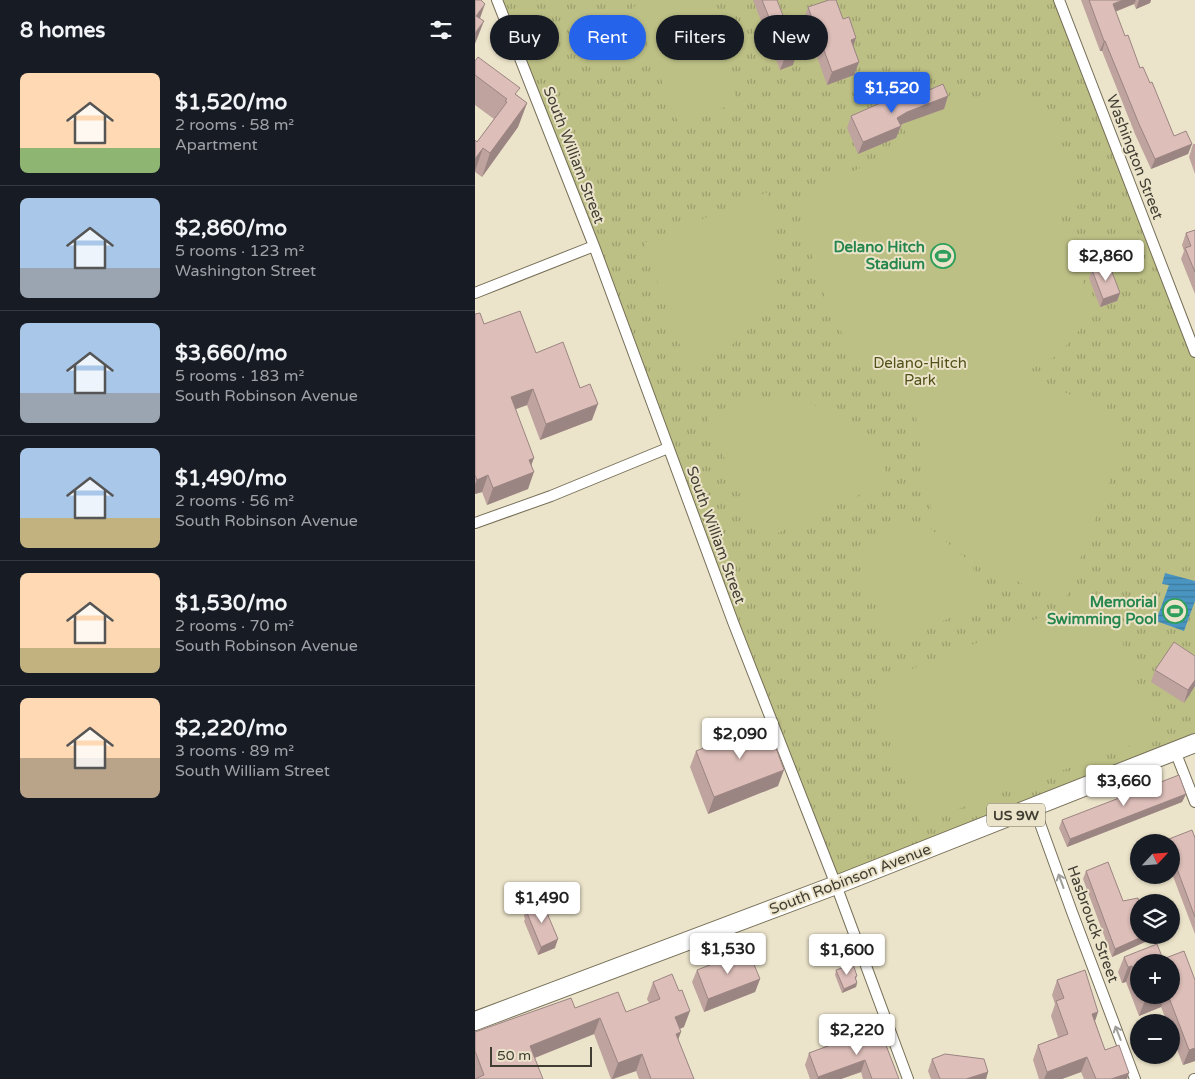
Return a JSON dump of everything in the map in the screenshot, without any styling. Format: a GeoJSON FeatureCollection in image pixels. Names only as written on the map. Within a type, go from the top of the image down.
{"type":"FeatureCollection","features":[{"type":"Feature","properties":{"kind":"highway","name":"South Robinson Avenue"},"geometry":{"type":"LineString","coordinates":[[475,1020],[836,885],[1195,743]]}},
{"type":"Feature","properties":{"kind":"street","name":"South William Street"},"geometry":{"type":"LineString","coordinates":[[497,0],[593,246],[733,622],[836,885],[908,1079]]}},
{"type":"Feature","properties":{"kind":"street","name":"Washington Street"},"geometry":{"type":"LineString","coordinates":[[1059,0],[1195,352]]}},
{"type":"Feature","properties":{"kind":"street"},"geometry":{"type":"LineString","coordinates":[[475,293],[593,246]]}},
{"type":"Feature","properties":{"kind":"street"},"geometry":{"type":"LineString","coordinates":[[475,523],[551,496],[668,448]]}},
{"type":"Feature","properties":{"kind":"street"},"geometry":{"type":"LineString","coordinates":[[1175,751],[1195,802]]}},
{"type":"Feature","properties":{"kind":"street","name":"Hasbrouck Street"},"geometry":{"type":"LineString","coordinates":[[1034,807],[1135,1079]]}},
{"type":"Feature","properties":{"kind":"green space","name":"Delano-Hitch Park"},"geometry":{"type":"Polygon","coordinates":[[[497,0],[1059,0],[1195,355],[1195,745],[836,885],[520,60],[559,60],[559,15],[503,15],[497,0]]]}},
{"type":"Feature","properties":{"kind":"green space"},"geometry":{"type":"Polygon","coordinates":[[[651,0],[698,0],[704,15],[656,15],[656,60],[722,60],[738,102],[679,125],[646,40],[646,15],[636,15],[633,7],[651,0]]]}},
{"type":"Feature","properties":{"kind":"green space"},"geometry":{"type":"Polygon","coordinates":[[[1005,90],[1048,111],[1085,202],[1059,214],[1094,313],[1058,355],[1022,374],[1109,411],[1123,445],[1066,597],[1035,591],[979,560],[933,521],[912,393],[852,355],[823,292],[801,220],[807,189],[912,148],[902,124],[962,101],[1005,90]]]}},
{"type":"Feature","properties":{"kind":"green space"},"geometry":{"type":"Polygon","coordinates":[[[768,192],[774,226],[775,248],[775,271],[770,298],[756,322],[746,332],[725,350],[689,371],[644,243],[768,192]]]}},
{"type":"Feature","properties":{"kind":"green space"},"geometry":{"type":"Polygon","coordinates":[[[785,396],[821,408],[849,424],[871,448],[891,480],[765,539],[758,536],[706,415],[750,399],[785,396]]]}},
{"type":"Feature","properties":{"kind":"green space"},"geometry":{"type":"Polygon","coordinates":[[[901,528],[931,529],[969,561],[991,603],[899,637],[888,634],[853,548],[901,528]]]}},
{"type":"Feature","properties":{"kind":"green space"},"geometry":{"type":"Polygon","coordinates":[[[1103,592],[1158,735],[920,823],[870,686],[1103,592]]]}},
{"type":"Feature","properties":{"kind":"water","name":"Memorial Swimming Pool"},"geometry":{"type":"Polygon","coordinates":[[[1165,573],[1195,581],[1195,601],[1184,631],[1156,621],[1169,585],[1162,584],[1165,573]]]}},
{"type":"Feature","properties":{"kind":"building"},"geometry":{"type":"Polygon","coordinates":[[[475,0],[481,0],[485,4],[476,16],[484,21],[475,33],[475,0]]]}},
{"type":"Feature","properties":{"kind":"building"},"geometry":{"type":"Polygon","coordinates":[[[762,0],[777,0],[783,15],[768,15],[762,0]]]}},
{"type":"Feature","properties":{"kind":"building"},"geometry":{"type":"Polygon","coordinates":[[[829,0],[836,0],[843,19],[849,17],[856,38],[851,40],[859,62],[832,72],[828,60],[828,15],[811,15],[808,7],[829,0]]]}},
{"type":"Feature","properties":{"kind":"building"},"geometry":{"type":"Polygon","coordinates":[[[1089,0],[1123,0],[1113,4],[1125,36],[1128,35],[1140,68],[1143,67],[1150,83],[1152,82],[1174,136],[1186,131],[1192,144],[1155,159],[1104,41],[1089,0]]]}},
{"type":"Feature","properties":{"kind":"building"},"geometry":{"type":"Polygon","coordinates":[[[478,57],[520,88],[515,94],[527,103],[490,153],[483,148],[475,159],[475,140],[477,142],[507,102],[505,101],[507,99],[475,75],[475,61],[478,57]]]}},
{"type":"Feature","properties":{"kind":"building"},"geometry":{"type":"Polygon","coordinates":[[[943,84],[948,96],[907,112],[897,118],[901,126],[863,142],[851,116],[887,100],[890,107],[943,84]]]}},
{"type":"Feature","properties":{"kind":"building"},"geometry":{"type":"Polygon","coordinates":[[[1195,230],[1195,272],[1185,248],[1191,246],[1186,233],[1195,230]]]}},
{"type":"Feature","properties":{"kind":"building"},"geometry":{"type":"Polygon","coordinates":[[[1109,264],[1120,293],[1103,299],[1092,270],[1109,264]]]}},
{"type":"Feature","properties":{"kind":"building"},"geometry":{"type":"Polygon","coordinates":[[[520,311],[536,353],[563,342],[580,388],[590,384],[598,404],[546,424],[533,389],[511,397],[534,458],[529,460],[534,472],[493,488],[488,475],[477,480],[475,475],[475,314],[480,313],[484,324],[520,311]]]}},
{"type":"Feature","properties":{"kind":"building"},"geometry":{"type":"Polygon","coordinates":[[[1174,642],[1195,656],[1195,680],[1188,690],[1155,670],[1174,642]]]}},
{"type":"Feature","properties":{"kind":"building"},"geometry":{"type":"Polygon","coordinates":[[[767,723],[784,770],[714,797],[696,751],[767,723]]]}},
{"type":"Feature","properties":{"kind":"building"},"geometry":{"type":"Polygon","coordinates":[[[1179,775],[1186,794],[1070,839],[1062,820],[1179,775]]]}},
{"type":"Feature","properties":{"kind":"building"},"geometry":{"type":"Polygon","coordinates":[[[1192,830],[1195,838],[1195,917],[1180,877],[1180,835],[1192,830]]]}},
{"type":"Feature","properties":{"kind":"building"},"geometry":{"type":"Polygon","coordinates":[[[1108,862],[1123,901],[1130,900],[1130,942],[1115,949],[1086,871],[1108,862]]]}},
{"type":"Feature","properties":{"kind":"building"},"geometry":{"type":"Polygon","coordinates":[[[540,902],[542,907],[544,906],[558,939],[541,947],[527,913],[529,912],[527,907],[540,902]]]}},
{"type":"Feature","properties":{"kind":"building"},"geometry":{"type":"Polygon","coordinates":[[[1157,944],[1161,954],[1132,954],[1157,944]]]}},
{"type":"Feature","properties":{"kind":"building"},"geometry":{"type":"Polygon","coordinates":[[[748,950],[760,979],[708,999],[697,970],[748,950]]]}},
{"type":"Feature","properties":{"kind":"building"},"geometry":{"type":"Polygon","coordinates":[[[1184,951],[1195,980],[1195,1048],[1189,1050],[1180,1026],[1180,1014],[1175,1014],[1171,1004],[1180,1004],[1180,954],[1176,954],[1184,951]]]}},
{"type":"Feature","properties":{"kind":"building"},"geometry":{"type":"Polygon","coordinates":[[[1130,955],[1130,966],[1128,967],[1124,957],[1130,955]]]}},
{"type":"Feature","properties":{"kind":"building"},"geometry":{"type":"Polygon","coordinates":[[[853,964],[857,983],[844,989],[836,970],[853,964]]]}},
{"type":"Feature","properties":{"kind":"building"},"geometry":{"type":"Polygon","coordinates":[[[1085,970],[1098,1012],[1092,1014],[1105,1050],[1119,1045],[1129,1073],[1111,1079],[1096,1079],[1087,1057],[1047,1072],[1038,1045],[1068,1034],[1056,1001],[1064,998],[1057,980],[1085,970]]]}},
{"type":"Feature","properties":{"kind":"building"},"geometry":{"type":"Polygon","coordinates":[[[672,974],[679,991],[682,990],[690,1011],[675,1017],[681,1032],[676,1034],[694,1079],[651,1079],[642,1054],[618,1063],[600,1018],[530,1046],[543,1079],[475,1079],[484,1075],[475,1051],[475,1032],[571,998],[575,1008],[618,992],[626,1012],[660,999],[653,982],[672,974]]]}},
{"type":"Feature","properties":{"kind":"building"},"geometry":{"type":"Polygon","coordinates":[[[879,1027],[899,1079],[872,1079],[865,1060],[818,1077],[809,1053],[879,1027]]]}},
{"type":"Feature","properties":{"kind":"building"},"geometry":{"type":"Polygon","coordinates":[[[945,1054],[984,1059],[988,1072],[966,1079],[940,1079],[932,1059],[945,1054]]]}},
{"type":"Feature","properties":{"kind":"place","name":"Delano Hitch Stadium"},"geometry":{"type":"Point","coordinates":[943,256]}},
{"type":"Feature","properties":{"kind":"place","name":"Memorial Swimming Pool"},"geometry":{"type":"Point","coordinates":[1175,611]}}]}
